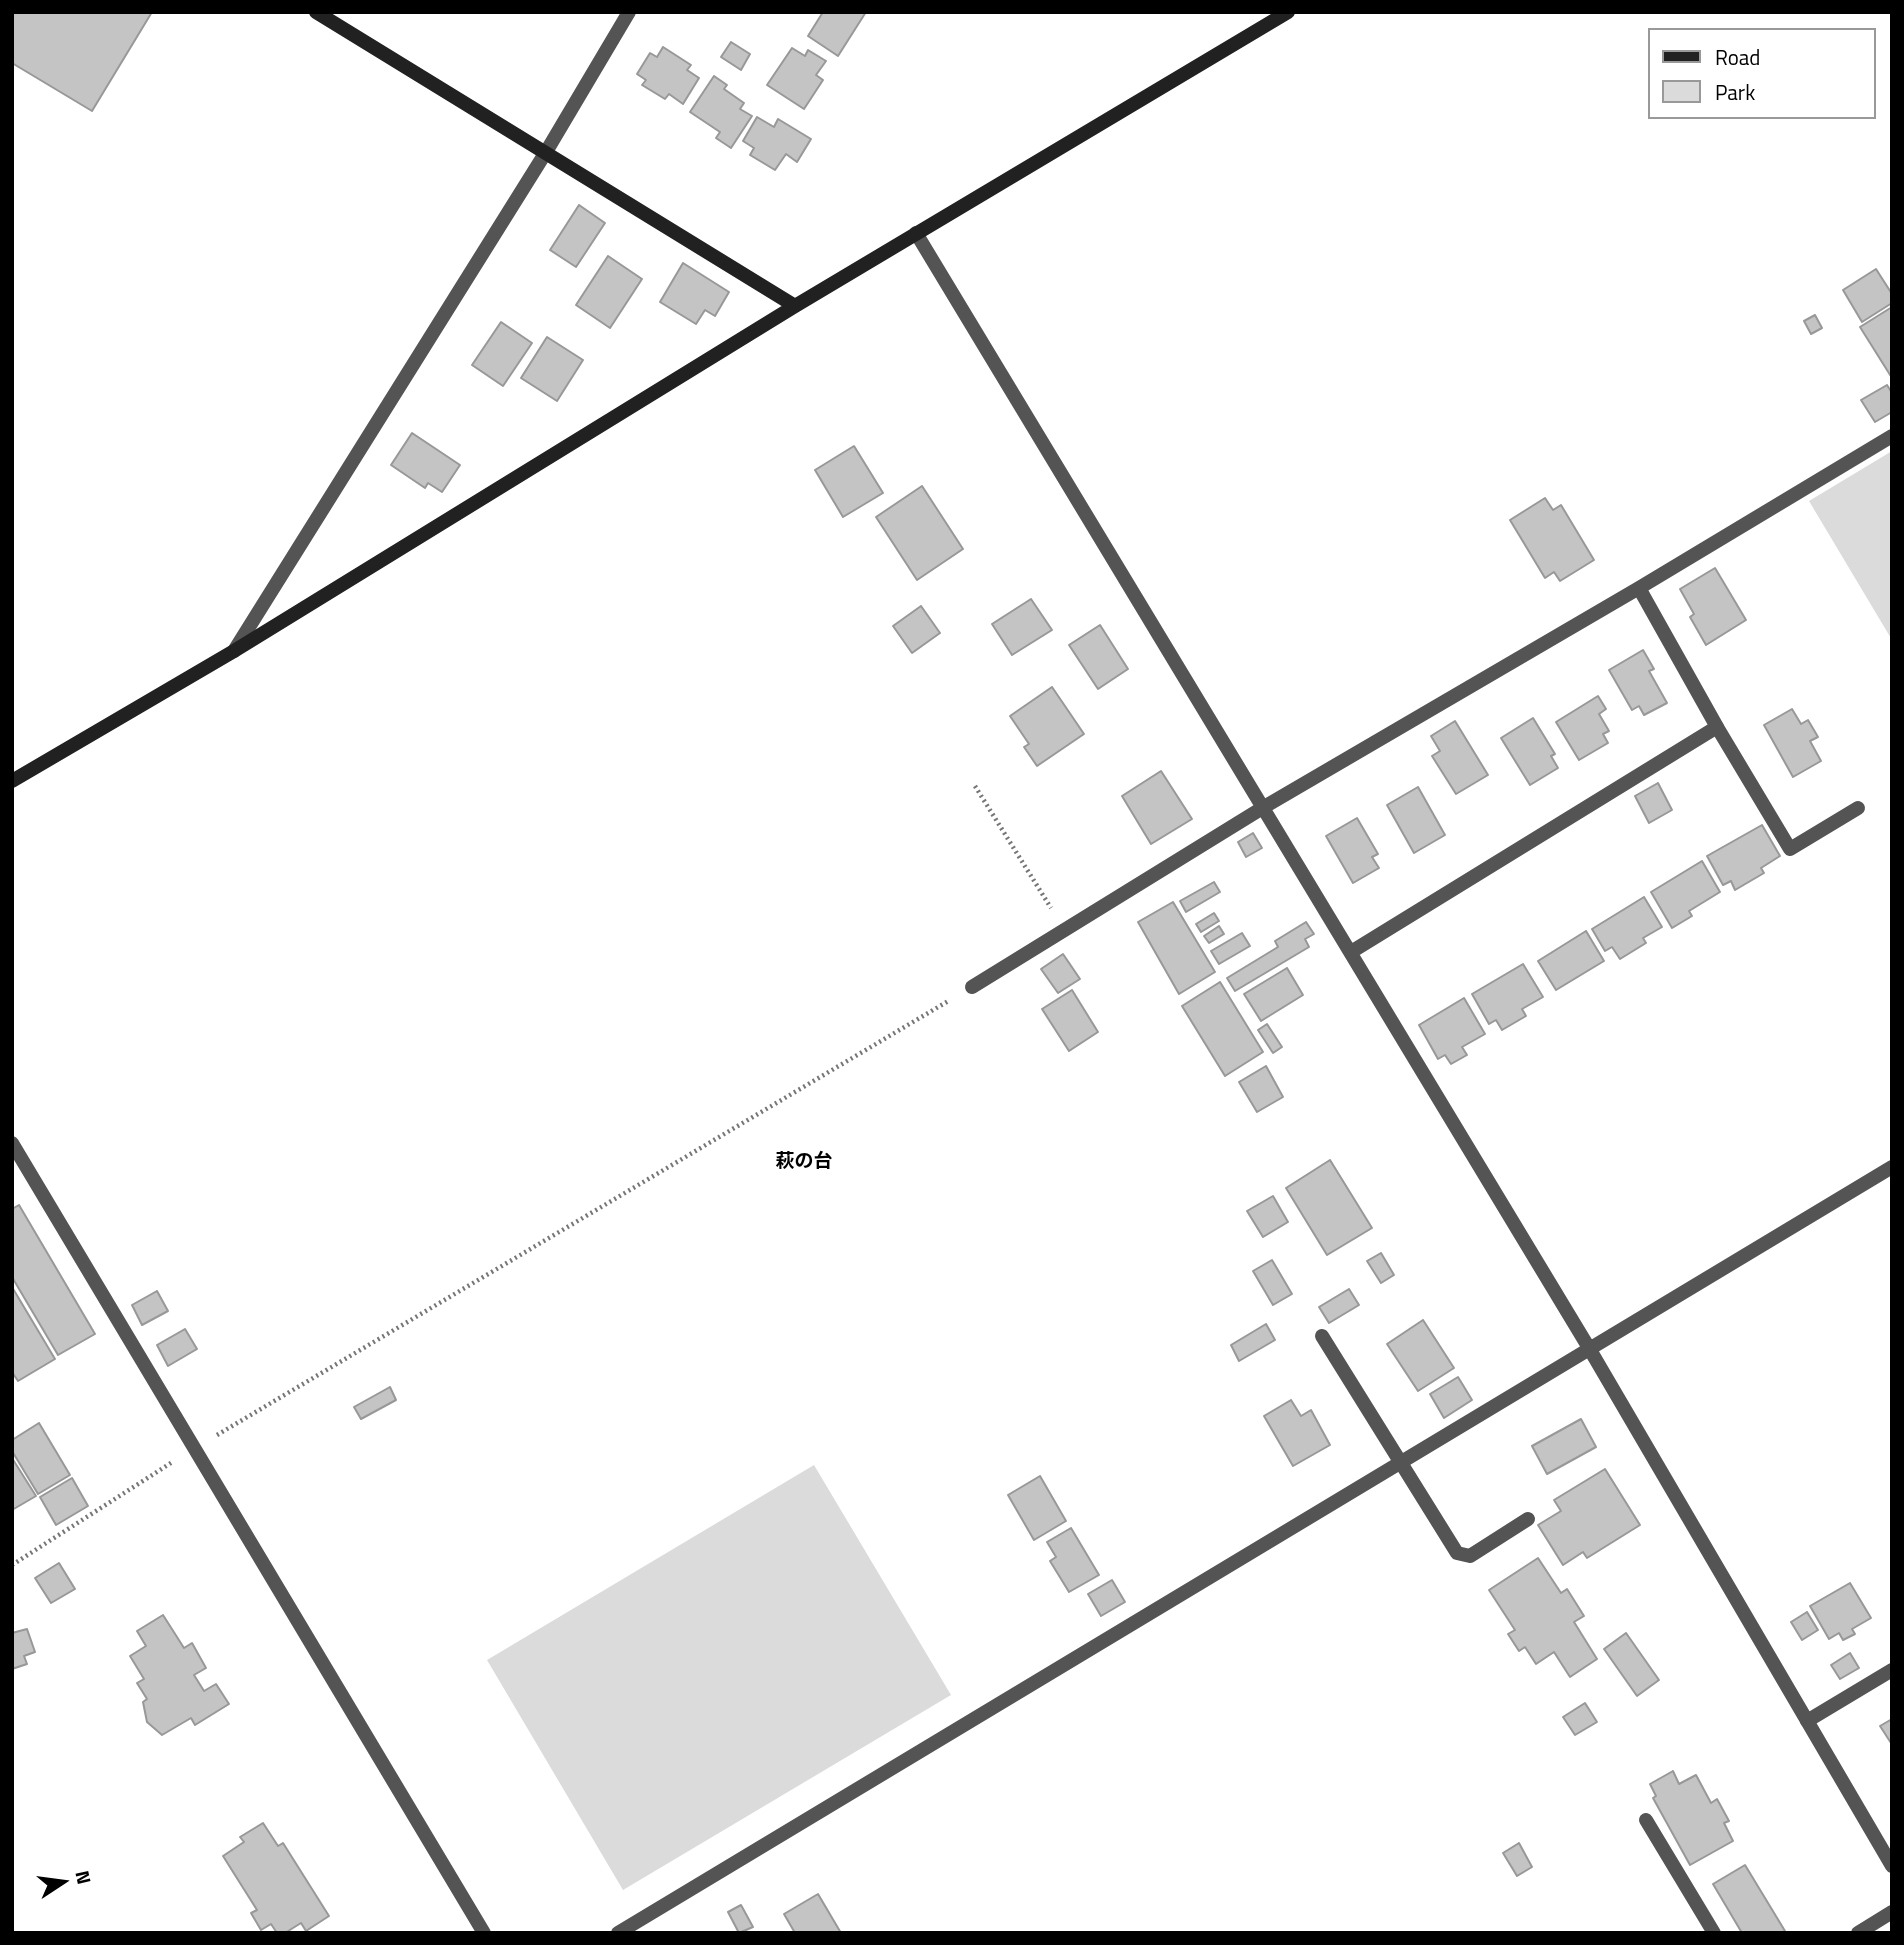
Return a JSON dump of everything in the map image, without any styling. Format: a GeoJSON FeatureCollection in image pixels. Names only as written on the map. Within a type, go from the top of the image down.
{"type":"FeatureCollection","features":[{"type":"Feature","properties":{"kind":"street"},"geometry":{"type":"LineString","coordinates":[[316,12],[795,306]]}},
{"type":"Feature","properties":{"kind":"street"},"geometry":{"type":"LineString","coordinates":[[234,651],[546,152],[629,12]]}},
{"type":"Feature","properties":{"kind":"street"},"geometry":{"type":"LineString","coordinates":[[12,781],[234,651],[795,306],[1288,12]]}},
{"type":"Feature","properties":{"kind":"street"},"geometry":{"type":"LineString","coordinates":[[916,233],[1589,1348],[1892,1866]]}},
{"type":"Feature","properties":{"kind":"street"},"geometry":{"type":"LineString","coordinates":[[972,987],[1264,807],[1639,588],[1892,436]]}},
{"type":"Feature","properties":{"kind":"street"},"geometry":{"type":"LineString","coordinates":[[1639,588],[1790,849],[1858,807]]}},
{"type":"Feature","properties":{"kind":"street"},"geometry":{"type":"LineString","coordinates":[[1351,952],[1717,727]]}},
{"type":"Feature","properties":{"kind":"street"},"geometry":{"type":"LineString","coordinates":[[12,1143],[484,1933]]}},
{"type":"Feature","properties":{"kind":"street"},"geometry":{"type":"LineString","coordinates":[[618,1933],[1892,1167]]}},
{"type":"Feature","properties":{"kind":"street"},"geometry":{"type":"LineString","coordinates":[[1322,1336],[1457,1553],[1470,1556],[1528,1519]]}},
{"type":"Feature","properties":{"kind":"street"},"geometry":{"type":"LineString","coordinates":[[1807,1721],[1892,1670]]}},
{"type":"Feature","properties":{"kind":"street"},"geometry":{"type":"LineString","coordinates":[[1646,1820],[1714,1933]]}},
{"type":"Feature","properties":{"kind":"street"},"geometry":{"type":"LineString","coordinates":[[1858,1933],[1892,1912]]}},
{"type":"Feature","properties":{"kind":"path"},"geometry":{"type":"LineString","coordinates":[[975,786],[1064,930]]}},
{"type":"Feature","properties":{"kind":"path"},"geometry":{"type":"LineString","coordinates":[[12,1565],[194,1448],[972,987]]}},
{"type":"Feature","properties":{"kind":"green space"},"geometry":{"type":"Polygon","coordinates":[[[1892,451],[1892,640],[1809,501],[1892,451]]]}},
{"type":"Feature","properties":{"kind":"green space"},"geometry":{"type":"Polygon","coordinates":[[[814,1465],[951,1695],[623,1890],[487,1660],[814,1465]]]}},
{"type":"Feature","properties":{"kind":"building"},"geometry":{"type":"Polygon","coordinates":[[[12,12],[152,12],[92,111],[12,63],[12,12]]]}},
{"type":"Feature","properties":{"kind":"building"},"geometry":{"type":"Polygon","coordinates":[[[823,12],[866,12],[838,56],[808,36],[823,12]]]}},
{"type":"Feature","properties":{"kind":"building"},"geometry":{"type":"Polygon","coordinates":[[[731,42],[750,54],[741,70],[721,57],[731,42]]]}},
{"type":"Feature","properties":{"kind":"building"},"geometry":{"type":"Polygon","coordinates":[[[663,47],[691,65],[687,70],[699,78],[683,104],[669,94],[665,99],[642,85],[646,80],[637,74],[650,53],[657,57],[663,47]]]}},
{"type":"Feature","properties":{"kind":"building"},"geometry":{"type":"Polygon","coordinates":[[[792,48],[805,56],[808,50],[826,61],[816,75],[823,80],[804,109],[767,85],[792,48]]]}},
{"type":"Feature","properties":{"kind":"building"},"geometry":{"type":"Polygon","coordinates":[[[714,76],[727,85],[724,89],[744,103],[740,109],[752,116],[731,148],[716,138],[720,132],[690,112],[714,76]]]}},
{"type":"Feature","properties":{"kind":"building"},"geometry":{"type":"Polygon","coordinates":[[[757,117],[774,127],[778,119],[811,139],[797,162],[786,154],[775,170],[750,155],[754,148],[743,141],[757,117]]]}},
{"type":"Feature","properties":{"kind":"building"},"geometry":{"type":"Polygon","coordinates":[[[579,205],[605,223],[576,267],[550,250],[579,205]]]}},
{"type":"Feature","properties":{"kind":"building"},"geometry":{"type":"Polygon","coordinates":[[[608,256],[642,279],[610,328],[576,305],[608,256]]]}},
{"type":"Feature","properties":{"kind":"building"},"geometry":{"type":"Polygon","coordinates":[[[683,263],[729,292],[715,316],[705,310],[696,324],[660,302],[683,263]]]}},
{"type":"Feature","properties":{"kind":"building"},"geometry":{"type":"Polygon","coordinates":[[[1876,269],[1892,294],[1892,303],[1862,322],[1843,290],[1876,269]]]}},
{"type":"Feature","properties":{"kind":"building"},"geometry":{"type":"Polygon","coordinates":[[[1892,307],[1892,378],[1860,327],[1892,307]]]}},
{"type":"Feature","properties":{"kind":"building"},"geometry":{"type":"Polygon","coordinates":[[[1815,315],[1822,328],[1811,334],[1804,321],[1815,315]]]}},
{"type":"Feature","properties":{"kind":"building"},"geometry":{"type":"Polygon","coordinates":[[[501,322],[532,343],[503,386],[472,365],[501,322]]]}},
{"type":"Feature","properties":{"kind":"building"},"geometry":{"type":"Polygon","coordinates":[[[547,337],[583,360],[557,401],[521,378],[547,337]]]}},
{"type":"Feature","properties":{"kind":"building"},"geometry":{"type":"Polygon","coordinates":[[[1887,385],[1892,393],[1892,412],[1875,422],[1861,400],[1887,385]]]}},
{"type":"Feature","properties":{"kind":"building"},"geometry":{"type":"Polygon","coordinates":[[[412,433],[460,465],[442,492],[428,483],[425,488],[391,465],[412,433]]]}},
{"type":"Feature","properties":{"kind":"building"},"geometry":{"type":"Polygon","coordinates":[[[854,446],[883,493],[843,517],[815,470],[854,446]]]}},
{"type":"Feature","properties":{"kind":"building"},"geometry":{"type":"Polygon","coordinates":[[[922,486],[963,549],[917,580],[876,517],[922,486]]]}},
{"type":"Feature","properties":{"kind":"building"},"geometry":{"type":"Polygon","coordinates":[[[1545,498],[1553,510],[1561,505],[1594,560],[1560,581],[1554,572],[1545,578],[1510,520],[1545,498]]]}},
{"type":"Feature","properties":{"kind":"building"},"geometry":{"type":"Polygon","coordinates":[[[1715,568],[1746,620],[1706,645],[1690,617],[1694,614],[1680,589],[1715,568]]]}},
{"type":"Feature","properties":{"kind":"building"},"geometry":{"type":"Polygon","coordinates":[[[1031,599],[1052,630],[1012,655],[992,624],[1031,599]]]}},
{"type":"Feature","properties":{"kind":"building"},"geometry":{"type":"Polygon","coordinates":[[[921,606],[940,633],[912,653],[893,626],[921,606]]]}},
{"type":"Feature","properties":{"kind":"building"},"geometry":{"type":"Polygon","coordinates":[[[1100,625],[1128,669],[1098,689],[1069,645],[1100,625]]]}},
{"type":"Feature","properties":{"kind":"building"},"geometry":{"type":"Polygon","coordinates":[[[1643,650],[1654,669],[1649,671],[1667,703],[1644,715],[1639,706],[1632,710],[1609,670],[1643,650]]]}},
{"type":"Feature","properties":{"kind":"building"},"geometry":{"type":"Polygon","coordinates":[[[1052,687],[1084,734],[1037,766],[1024,747],[1029,744],[1010,716],[1052,687]]]}},
{"type":"Feature","properties":{"kind":"building"},"geometry":{"type":"Polygon","coordinates":[[[1598,696],[1606,709],[1599,714],[1609,731],[1603,734],[1608,743],[1579,760],[1556,722],[1598,696]]]}},
{"type":"Feature","properties":{"kind":"building"},"geometry":{"type":"Polygon","coordinates":[[[1792,709],[1801,724],[1808,720],[1818,737],[1810,741],[1821,761],[1793,777],[1764,725],[1792,709]]]}},
{"type":"Feature","properties":{"kind":"building"},"geometry":{"type":"Polygon","coordinates":[[[1533,718],[1555,754],[1551,756],[1558,768],[1530,785],[1501,738],[1533,718]]]}},
{"type":"Feature","properties":{"kind":"building"},"geometry":{"type":"Polygon","coordinates":[[[1455,721],[1488,775],[1456,794],[1432,756],[1440,751],[1431,736],[1455,721]]]}},
{"type":"Feature","properties":{"kind":"building"},"geometry":{"type":"Polygon","coordinates":[[[1161,771],[1192,819],[1151,844],[1122,796],[1161,771]]]}},
{"type":"Feature","properties":{"kind":"building"},"geometry":{"type":"Polygon","coordinates":[[[1658,783],[1672,810],[1649,823],[1635,796],[1658,783]]]}},
{"type":"Feature","properties":{"kind":"building"},"geometry":{"type":"Polygon","coordinates":[[[1418,787],[1445,835],[1414,853],[1387,805],[1418,787]]]}},
{"type":"Feature","properties":{"kind":"building"},"geometry":{"type":"Polygon","coordinates":[[[1357,818],[1378,854],[1372,857],[1379,868],[1353,883],[1326,836],[1357,818]]]}},
{"type":"Feature","properties":{"kind":"building"},"geometry":{"type":"Polygon","coordinates":[[[1762,825],[1780,856],[1761,868],[1764,873],[1735,890],[1731,881],[1723,885],[1707,856],[1762,825]]]}},
{"type":"Feature","properties":{"kind":"building"},"geometry":{"type":"Polygon","coordinates":[[[1253,833],[1262,848],[1246,857],[1238,842],[1253,833]]]}},
{"type":"Feature","properties":{"kind":"building"},"geometry":{"type":"Polygon","coordinates":[[[1702,861],[1720,892],[1689,911],[1692,916],[1672,928],[1651,892],[1702,861]]]}},
{"type":"Feature","properties":{"kind":"building"},"geometry":{"type":"Polygon","coordinates":[[[1214,882],[1220,892],[1186,912],[1180,901],[1214,882]]]}},
{"type":"Feature","properties":{"kind":"building"},"geometry":{"type":"Polygon","coordinates":[[[1644,897],[1662,927],[1643,938],[1646,943],[1620,959],[1612,947],[1605,951],[1592,929],[1644,897]]]}},
{"type":"Feature","properties":{"kind":"building"},"geometry":{"type":"Polygon","coordinates":[[[1173,902],[1215,972],[1179,994],[1138,922],[1173,902]]]}},
{"type":"Feature","properties":{"kind":"building"},"geometry":{"type":"Polygon","coordinates":[[[1214,913],[1219,921],[1201,932],[1196,924],[1214,913]]]}},
{"type":"Feature","properties":{"kind":"building"},"geometry":{"type":"Polygon","coordinates":[[[1306,922],[1314,934],[1305,939],[1309,947],[1235,991],[1227,978],[1278,947],[1275,941],[1306,922]]]}},
{"type":"Feature","properties":{"kind":"building"},"geometry":{"type":"Polygon","coordinates":[[[1219,926],[1224,934],[1209,943],[1204,936],[1219,926]]]}},
{"type":"Feature","properties":{"kind":"building"},"geometry":{"type":"Polygon","coordinates":[[[1586,931],[1604,961],[1556,990],[1538,961],[1586,931]]]}},
{"type":"Feature","properties":{"kind":"building"},"geometry":{"type":"Polygon","coordinates":[[[1242,933],[1250,946],[1219,964],[1211,951],[1242,933]]]}},
{"type":"Feature","properties":{"kind":"building"},"geometry":{"type":"Polygon","coordinates":[[[1063,954],[1080,979],[1058,993],[1041,969],[1063,954]]]}},
{"type":"Feature","properties":{"kind":"building"},"geometry":{"type":"Polygon","coordinates":[[[1523,964],[1543,997],[1522,1009],[1526,1016],[1502,1030],[1496,1020],[1489,1024],[1472,994],[1523,964]]]}},
{"type":"Feature","properties":{"kind":"building"},"geometry":{"type":"Polygon","coordinates":[[[1287,968],[1303,995],[1261,1021],[1244,994],[1287,968]]]}},
{"type":"Feature","properties":{"kind":"building"},"geometry":{"type":"Polygon","coordinates":[[[1220,982],[1263,1052],[1225,1076],[1182,1006],[1220,982]]]}},
{"type":"Feature","properties":{"kind":"building"},"geometry":{"type":"Polygon","coordinates":[[[1072,990],[1098,1032],[1069,1051],[1042,1009],[1072,990]]]}},
{"type":"Feature","properties":{"kind":"building"},"geometry":{"type":"Polygon","coordinates":[[[1464,998],[1485,1034],[1462,1047],[1467,1055],[1451,1064],[1445,1055],[1438,1059],[1419,1025],[1464,998]]]}},
{"type":"Feature","properties":{"kind":"building"},"geometry":{"type":"Polygon","coordinates":[[[1267,1024],[1282,1047],[1273,1053],[1258,1030],[1267,1024]]]}},
{"type":"Feature","properties":{"kind":"building"},"geometry":{"type":"Polygon","coordinates":[[[1266,1066],[1283,1097],[1257,1112],[1239,1082],[1266,1066]]]}},
{"type":"Feature","properties":{"kind":"building"},"geometry":{"type":"Polygon","coordinates":[[[1330,1160],[1372,1228],[1327,1255],[1286,1188],[1330,1160]]]}},
{"type":"Feature","properties":{"kind":"building"},"geometry":{"type":"Polygon","coordinates":[[[1273,1196],[1288,1222],[1263,1237],[1247,1211],[1273,1196]]]}},
{"type":"Feature","properties":{"kind":"building"},"geometry":{"type":"Polygon","coordinates":[[[19,1205],[95,1334],[58,1355],[12,1277],[12,1209],[19,1205]]]}},
{"type":"Feature","properties":{"kind":"building"},"geometry":{"type":"Polygon","coordinates":[[[1381,1253],[1394,1275],[1381,1283],[1367,1261],[1381,1253]]]}},
{"type":"Feature","properties":{"kind":"building"},"geometry":{"type":"Polygon","coordinates":[[[1272,1260],[1292,1294],[1273,1305],[1253,1271],[1272,1260]]]}},
{"type":"Feature","properties":{"kind":"building"},"geometry":{"type":"Polygon","coordinates":[[[12,1287],[55,1359],[18,1381],[12,1372],[12,1287]]]}},
{"type":"Feature","properties":{"kind":"building"},"geometry":{"type":"Polygon","coordinates":[[[1349,1289],[1359,1305],[1329,1323],[1319,1307],[1349,1289]]]}},
{"type":"Feature","properties":{"kind":"building"},"geometry":{"type":"Polygon","coordinates":[[[157,1291],[168,1311],[142,1325],[132,1305],[157,1291]]]}},
{"type":"Feature","properties":{"kind":"building"},"geometry":{"type":"Polygon","coordinates":[[[1423,1320],[1454,1368],[1418,1391],[1387,1344],[1423,1320]]]}},
{"type":"Feature","properties":{"kind":"building"},"geometry":{"type":"Polygon","coordinates":[[[1266,1324],[1275,1340],[1239,1361],[1231,1345],[1266,1324]]]}},
{"type":"Feature","properties":{"kind":"building"},"geometry":{"type":"Polygon","coordinates":[[[185,1329],[197,1349],[168,1366],[157,1345],[185,1329]]]}},
{"type":"Feature","properties":{"kind":"building"},"geometry":{"type":"Polygon","coordinates":[[[1458,1377],[1472,1400],[1444,1418],[1430,1394],[1458,1377]]]}},
{"type":"Feature","properties":{"kind":"building"},"geometry":{"type":"Polygon","coordinates":[[[390,1387],[396,1400],[361,1419],[354,1407],[390,1387]]]}},
{"type":"Feature","properties":{"kind":"building"},"geometry":{"type":"Polygon","coordinates":[[[1291,1400],[1301,1416],[1311,1410],[1330,1445],[1293,1466],[1264,1416],[1291,1400]]]}},
{"type":"Feature","properties":{"kind":"building"},"geometry":{"type":"Polygon","coordinates":[[[1581,1419],[1596,1447],[1547,1474],[1532,1446],[1581,1419]]]}},
{"type":"Feature","properties":{"kind":"building"},"geometry":{"type":"Polygon","coordinates":[[[39,1423],[70,1475],[38,1494],[12,1451],[12,1440],[39,1423]]]}},
{"type":"Feature","properties":{"kind":"building"},"geometry":{"type":"Polygon","coordinates":[[[12,1458],[36,1496],[12,1510],[12,1458]]]}},
{"type":"Feature","properties":{"kind":"building"},"geometry":{"type":"Polygon","coordinates":[[[1605,1469],[1640,1525],[1587,1558],[1583,1552],[1563,1565],[1538,1525],[1561,1511],[1554,1500],[1605,1469]]]}},
{"type":"Feature","properties":{"kind":"building"},"geometry":{"type":"Polygon","coordinates":[[[1040,1476],[1066,1521],[1034,1540],[1008,1495],[1040,1476]]]}},
{"type":"Feature","properties":{"kind":"building"},"geometry":{"type":"Polygon","coordinates":[[[72,1478],[88,1506],[56,1525],[40,1497],[72,1478]]]}},
{"type":"Feature","properties":{"kind":"building"},"geometry":{"type":"Polygon","coordinates":[[[1071,1528],[1099,1575],[1069,1592],[1050,1561],[1056,1557],[1047,1542],[1071,1528]]]}},
{"type":"Feature","properties":{"kind":"building"},"geometry":{"type":"Polygon","coordinates":[[[1538,1558],[1561,1593],[1567,1589],[1584,1616],[1574,1622],[1597,1659],[1570,1677],[1554,1652],[1536,1664],[1525,1647],[1519,1651],[1508,1634],[1515,1630],[1489,1590],[1538,1558]]]}},
{"type":"Feature","properties":{"kind":"building"},"geometry":{"type":"Polygon","coordinates":[[[59,1563],[75,1589],[51,1603],[35,1578],[59,1563]]]}},
{"type":"Feature","properties":{"kind":"building"},"geometry":{"type":"Polygon","coordinates":[[[1112,1580],[1125,1602],[1101,1616],[1088,1594],[1112,1580]]]}},
{"type":"Feature","properties":{"kind":"building"},"geometry":{"type":"Polygon","coordinates":[[[1850,1583],[1871,1618],[1852,1629],[1855,1634],[1843,1640],[1839,1633],[1829,1639],[1810,1606],[1850,1583]]]}},
{"type":"Feature","properties":{"kind":"building"},"geometry":{"type":"Polygon","coordinates":[[[1807,1612],[1818,1630],[1802,1640],[1791,1622],[1807,1612]]]}},
{"type":"Feature","properties":{"kind":"building"},"geometry":{"type":"Polygon","coordinates":[[[163,1615],[184,1648],[192,1643],[206,1668],[194,1675],[204,1691],[216,1684],[229,1704],[195,1725],[191,1718],[162,1735],[147,1722],[143,1702],[147,1699],[137,1683],[144,1679],[130,1656],[146,1646],[137,1631],[163,1615]]]}},
{"type":"Feature","properties":{"kind":"building"},"geometry":{"type":"Polygon","coordinates":[[[27,1629],[35,1652],[24,1656],[27,1664],[12,1669],[12,1633],[27,1629]]]}},
{"type":"Feature","properties":{"kind":"building"},"geometry":{"type":"Polygon","coordinates":[[[1626,1633],[1659,1680],[1637,1696],[1604,1649],[1626,1633]]]}},
{"type":"Feature","properties":{"kind":"building"},"geometry":{"type":"Polygon","coordinates":[[[1850,1653],[1859,1668],[1840,1679],[1831,1665],[1850,1653]]]}},
{"type":"Feature","properties":{"kind":"building"},"geometry":{"type":"Polygon","coordinates":[[[1585,1703],[1597,1722],[1575,1735],[1563,1717],[1585,1703]]]}},
{"type":"Feature","properties":{"kind":"building"},"geometry":{"type":"Polygon","coordinates":[[[1892,1719],[1892,1742],[1891,1743],[1880,1726],[1892,1719]]]}},
{"type":"Feature","properties":{"kind":"building"},"geometry":{"type":"Polygon","coordinates":[[[1673,1771],[1679,1784],[1696,1775],[1711,1803],[1717,1799],[1729,1821],[1724,1823],[1733,1841],[1690,1865],[1653,1798],[1656,1796],[1650,1784],[1673,1771]]]}},
{"type":"Feature","properties":{"kind":"building"},"geometry":{"type":"Polygon","coordinates":[[[263,1823],[278,1846],[283,1843],[329,1916],[306,1931],[301,1923],[285,1933],[277,1933],[271,1924],[261,1930],[251,1913],[257,1910],[223,1856],[244,1842],[240,1837],[263,1823]]]}},
{"type":"Feature","properties":{"kind":"building"},"geometry":{"type":"Polygon","coordinates":[[[1519,1843],[1532,1867],[1517,1876],[1503,1853],[1519,1843]]]}},
{"type":"Feature","properties":{"kind":"building"},"geometry":{"type":"Polygon","coordinates":[[[1745,1865],[1785,1931],[1742,1933],[1713,1884],[1745,1865]]]}},
{"type":"Feature","properties":{"kind":"building"},"geometry":{"type":"Polygon","coordinates":[[[818,1894],[841,1933],[795,1933],[784,1914],[818,1894]]]}},
{"type":"Feature","properties":{"kind":"building"},"geometry":{"type":"Polygon","coordinates":[[[741,1905],[753,1927],[739,1933],[728,1912],[741,1905]]]}},
{"type":"Feature","properties":{"kind":"district","name":"萩の台"},"geometry":{"type":"Point","coordinates":[804,1162]}}]}
